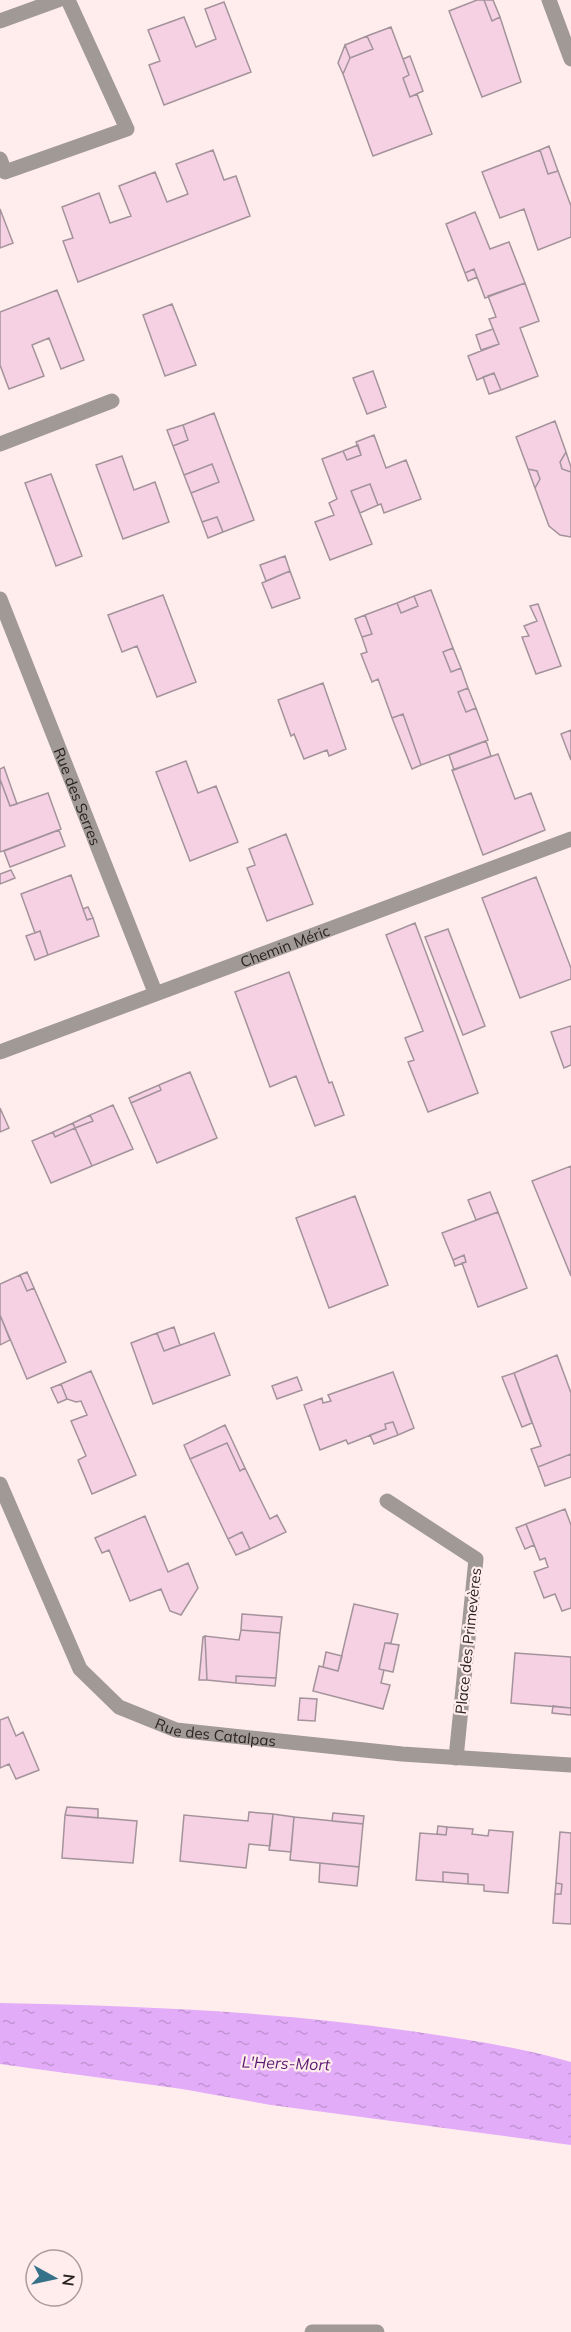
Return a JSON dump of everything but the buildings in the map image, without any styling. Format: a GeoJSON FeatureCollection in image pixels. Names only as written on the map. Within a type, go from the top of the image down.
{"type":"FeatureCollection","features":[{"type":"Feature","properties":{"kind":"street"},"geometry":{"type":"LineString","coordinates":[[0,21],[58,0]]}},
{"type":"Feature","properties":{"kind":"street"},"geometry":{"type":"LineString","coordinates":[[0,159],[5,172],[127,129],[68,0]]}},
{"type":"Feature","properties":{"kind":"street"},"geometry":{"type":"LineString","coordinates":[[549,0],[571,59]]}},
{"type":"Feature","properties":{"kind":"street"},"geometry":{"type":"LineString","coordinates":[[0,444],[112,401]]}},
{"type":"Feature","properties":{"kind":"street","name":"Rue des Serres"},"geometry":{"type":"LineString","coordinates":[[0,599],[155,992]]}},
{"type":"Feature","properties":{"kind":"street","name":"Chemin Méric"},"geometry":{"type":"LineString","coordinates":[[0,1052],[155,992],[571,839]]}},
{"type":"Feature","properties":{"kind":"street","name":"Rue des Catalpas"},"geometry":{"type":"LineString","coordinates":[[0,1484],[80,1669],[119,1707],[176,1730],[456,1758],[571,1765]]}},
{"type":"Feature","properties":{"kind":"street","name":"Place des Primevères"},"geometry":{"type":"LineString","coordinates":[[387,1501],[476,1559],[456,1758]]}},
{"type":"Feature","properties":{"kind":"street"},"geometry":{"type":"LineString","coordinates":[[312,2332],[378,2332]]}},
{"type":"Feature","properties":{"kind":"water","name":"L'Hers-Mort"},"geometry":{"type":"Polygon","coordinates":[[[0,2003],[257,2014],[359,2024],[451,2037],[551,2057],[571,2062],[571,2145],[271,2105],[182,2089],[0,2064],[0,2003]]]}}]}
